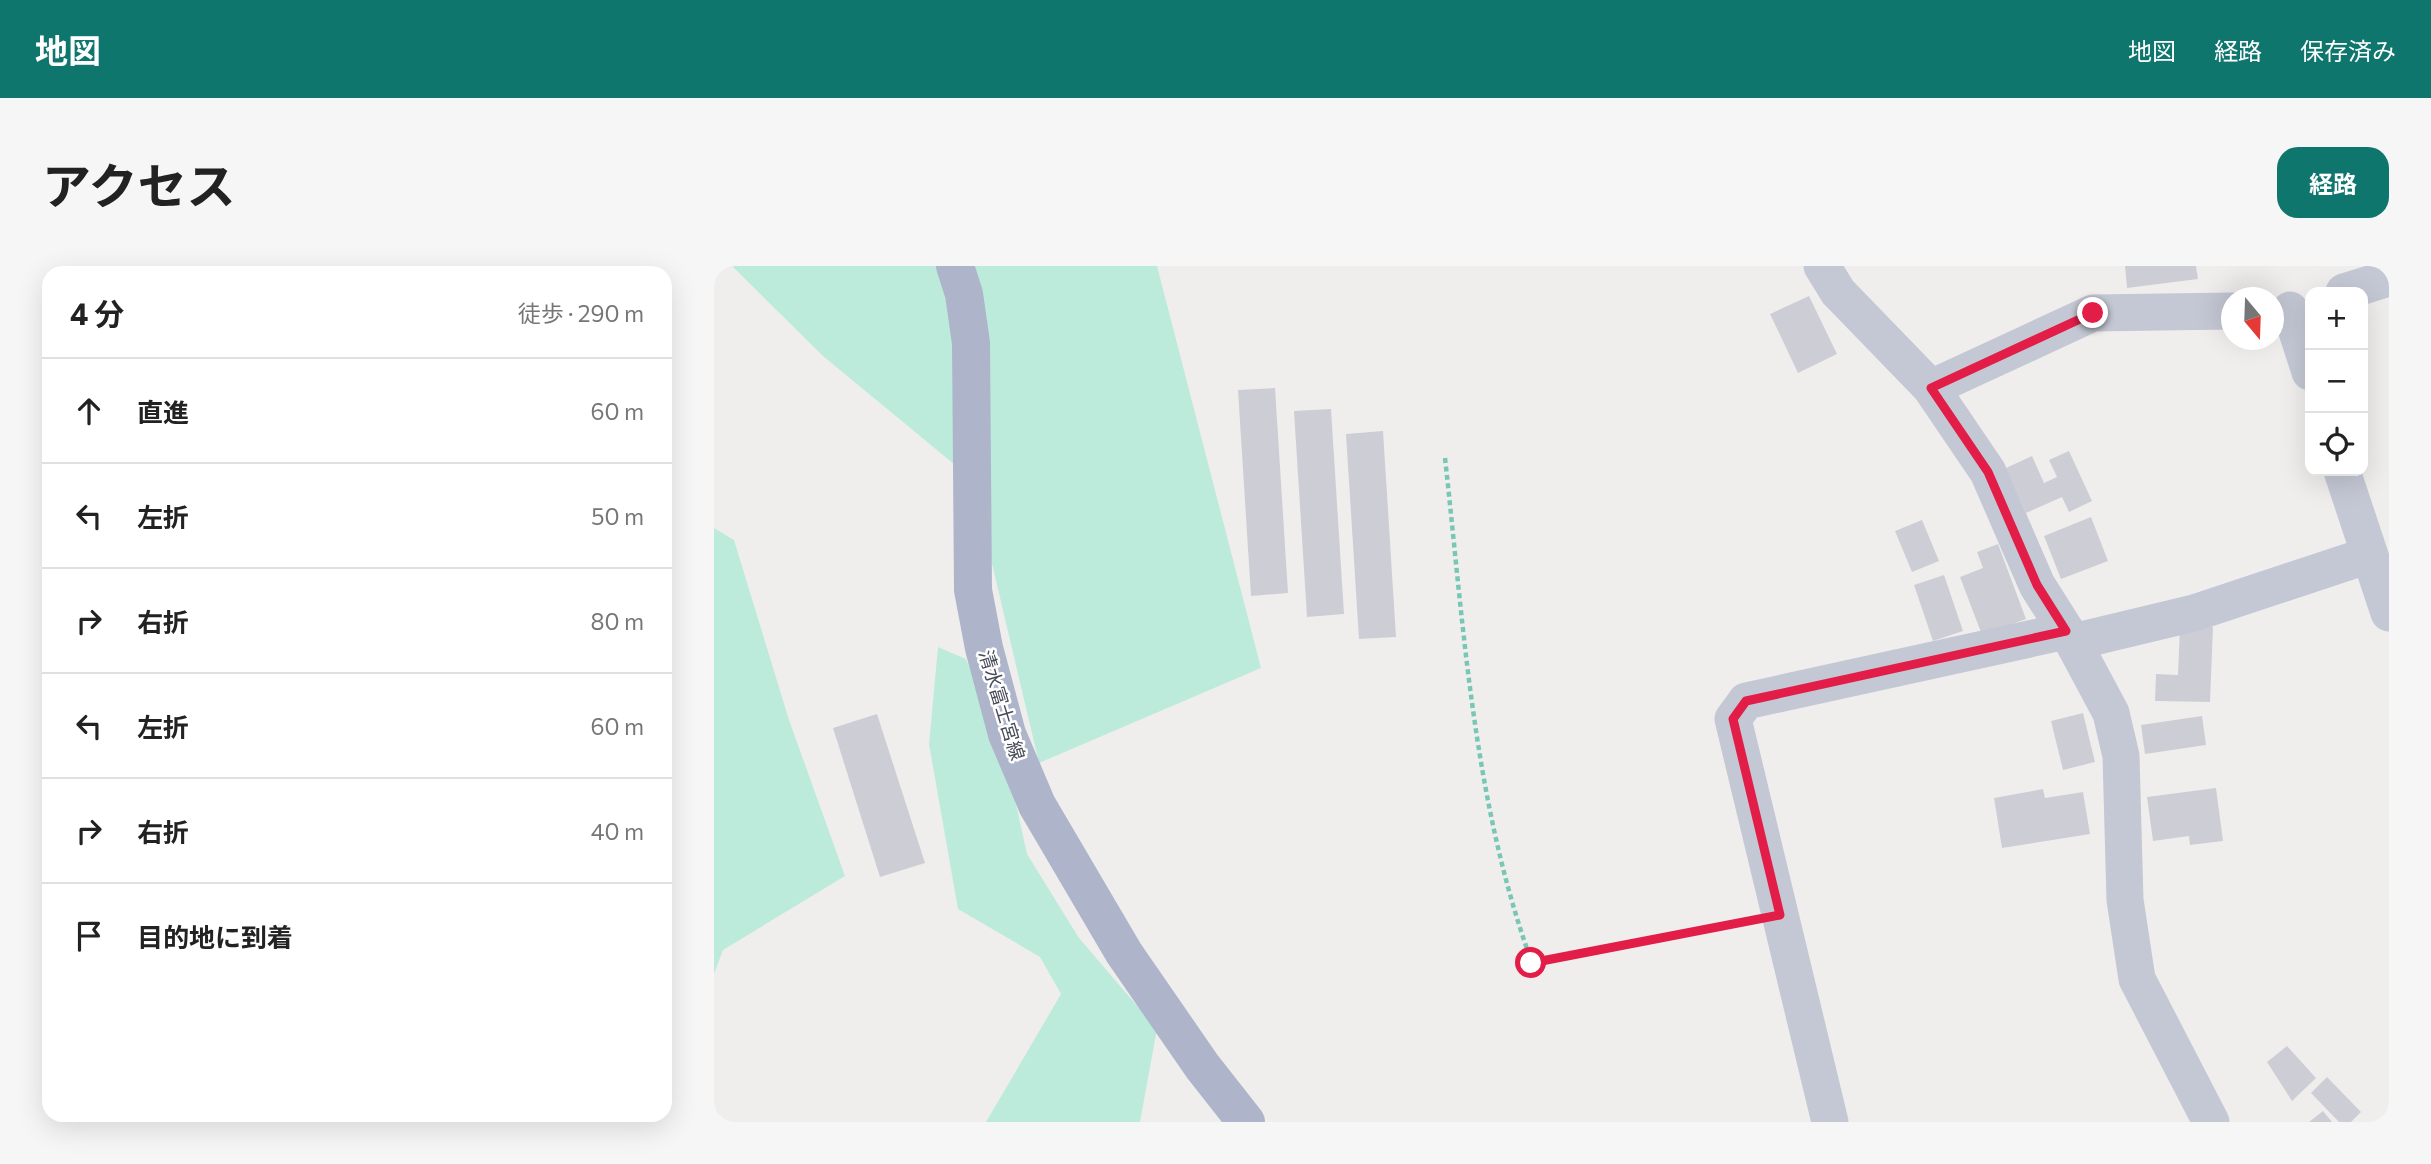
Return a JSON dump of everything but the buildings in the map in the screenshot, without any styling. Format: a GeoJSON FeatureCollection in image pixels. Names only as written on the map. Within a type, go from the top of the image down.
{"type":"FeatureCollection","features":[{"type":"Feature","properties":{"kind":"main road","name":"清水富士宮線"},"geometry":{"type":"LineString","coordinates":[[955,266],[964,294],[971,343],[973,590],[984,648],[1007,733],[1037,805],[1124,953],[1202,1066],[1246,1122]]}},
{"type":"Feature","properties":{"kind":"street"},"geometry":{"type":"LineString","coordinates":[[1822,266],[1838,292],[1931,388],[1988,472],[2037,585],[2070,636],[2111,713],[2121,756],[2125,900],[2137,979],[2211,1122]]}},
{"type":"Feature","properties":{"kind":"street"},"geometry":{"type":"LineString","coordinates":[[2360,287],[2389,278]]}},
{"type":"Feature","properties":{"kind":"street"},"geometry":{"type":"LineString","coordinates":[[2291,308],[2305,355]]}},
{"type":"Feature","properties":{"kind":"street"},"geometry":{"type":"LineString","coordinates":[[1931,388],[2093,313],[2221,311]]}},
{"type":"Feature","properties":{"kind":"street"},"geometry":{"type":"LineString","coordinates":[[2344,476],[2389,613]]}},
{"type":"Feature","properties":{"kind":"street"},"geometry":{"type":"LineString","coordinates":[[1830,1122],[1733,719],[1746,701],[2194,613],[2369,555]]}},
{"type":"Feature","properties":{"kind":"path"},"geometry":{"type":"LineString","coordinates":[[1445,458],[1480,769],[1511,907],[1531,963],[1780,915]]}},
{"type":"Feature","properties":{"kind":"green space"},"geometry":{"type":"Polygon","coordinates":[[[732,266],[1157,266],[1261,668],[1039,763],[972,479],[823,356],[732,266]]]}},
{"type":"Feature","properties":{"kind":"green space"},"geometry":{"type":"Polygon","coordinates":[[[714,528],[734,540],[789,720],[845,876],[723,950],[714,974],[714,528]]]}},
{"type":"Feature","properties":{"kind":"green space"},"geometry":{"type":"Polygon","coordinates":[[[938,647],[966,659],[1006,759],[1027,854],[1079,938],[1157,1029],[1140,1122],[986,1122],[1061,994],[1040,957],[958,909],[929,744],[938,647]]]}},
{"type":"Feature","properties":{"kind":"route"},"geometry":{"type":"LineString","coordinates":[[1531,963],[1780,915],[1733,719],[1746,701],[2066,631],[2037,585],[1988,472],[1931,388],[2093,313]]}}]}
